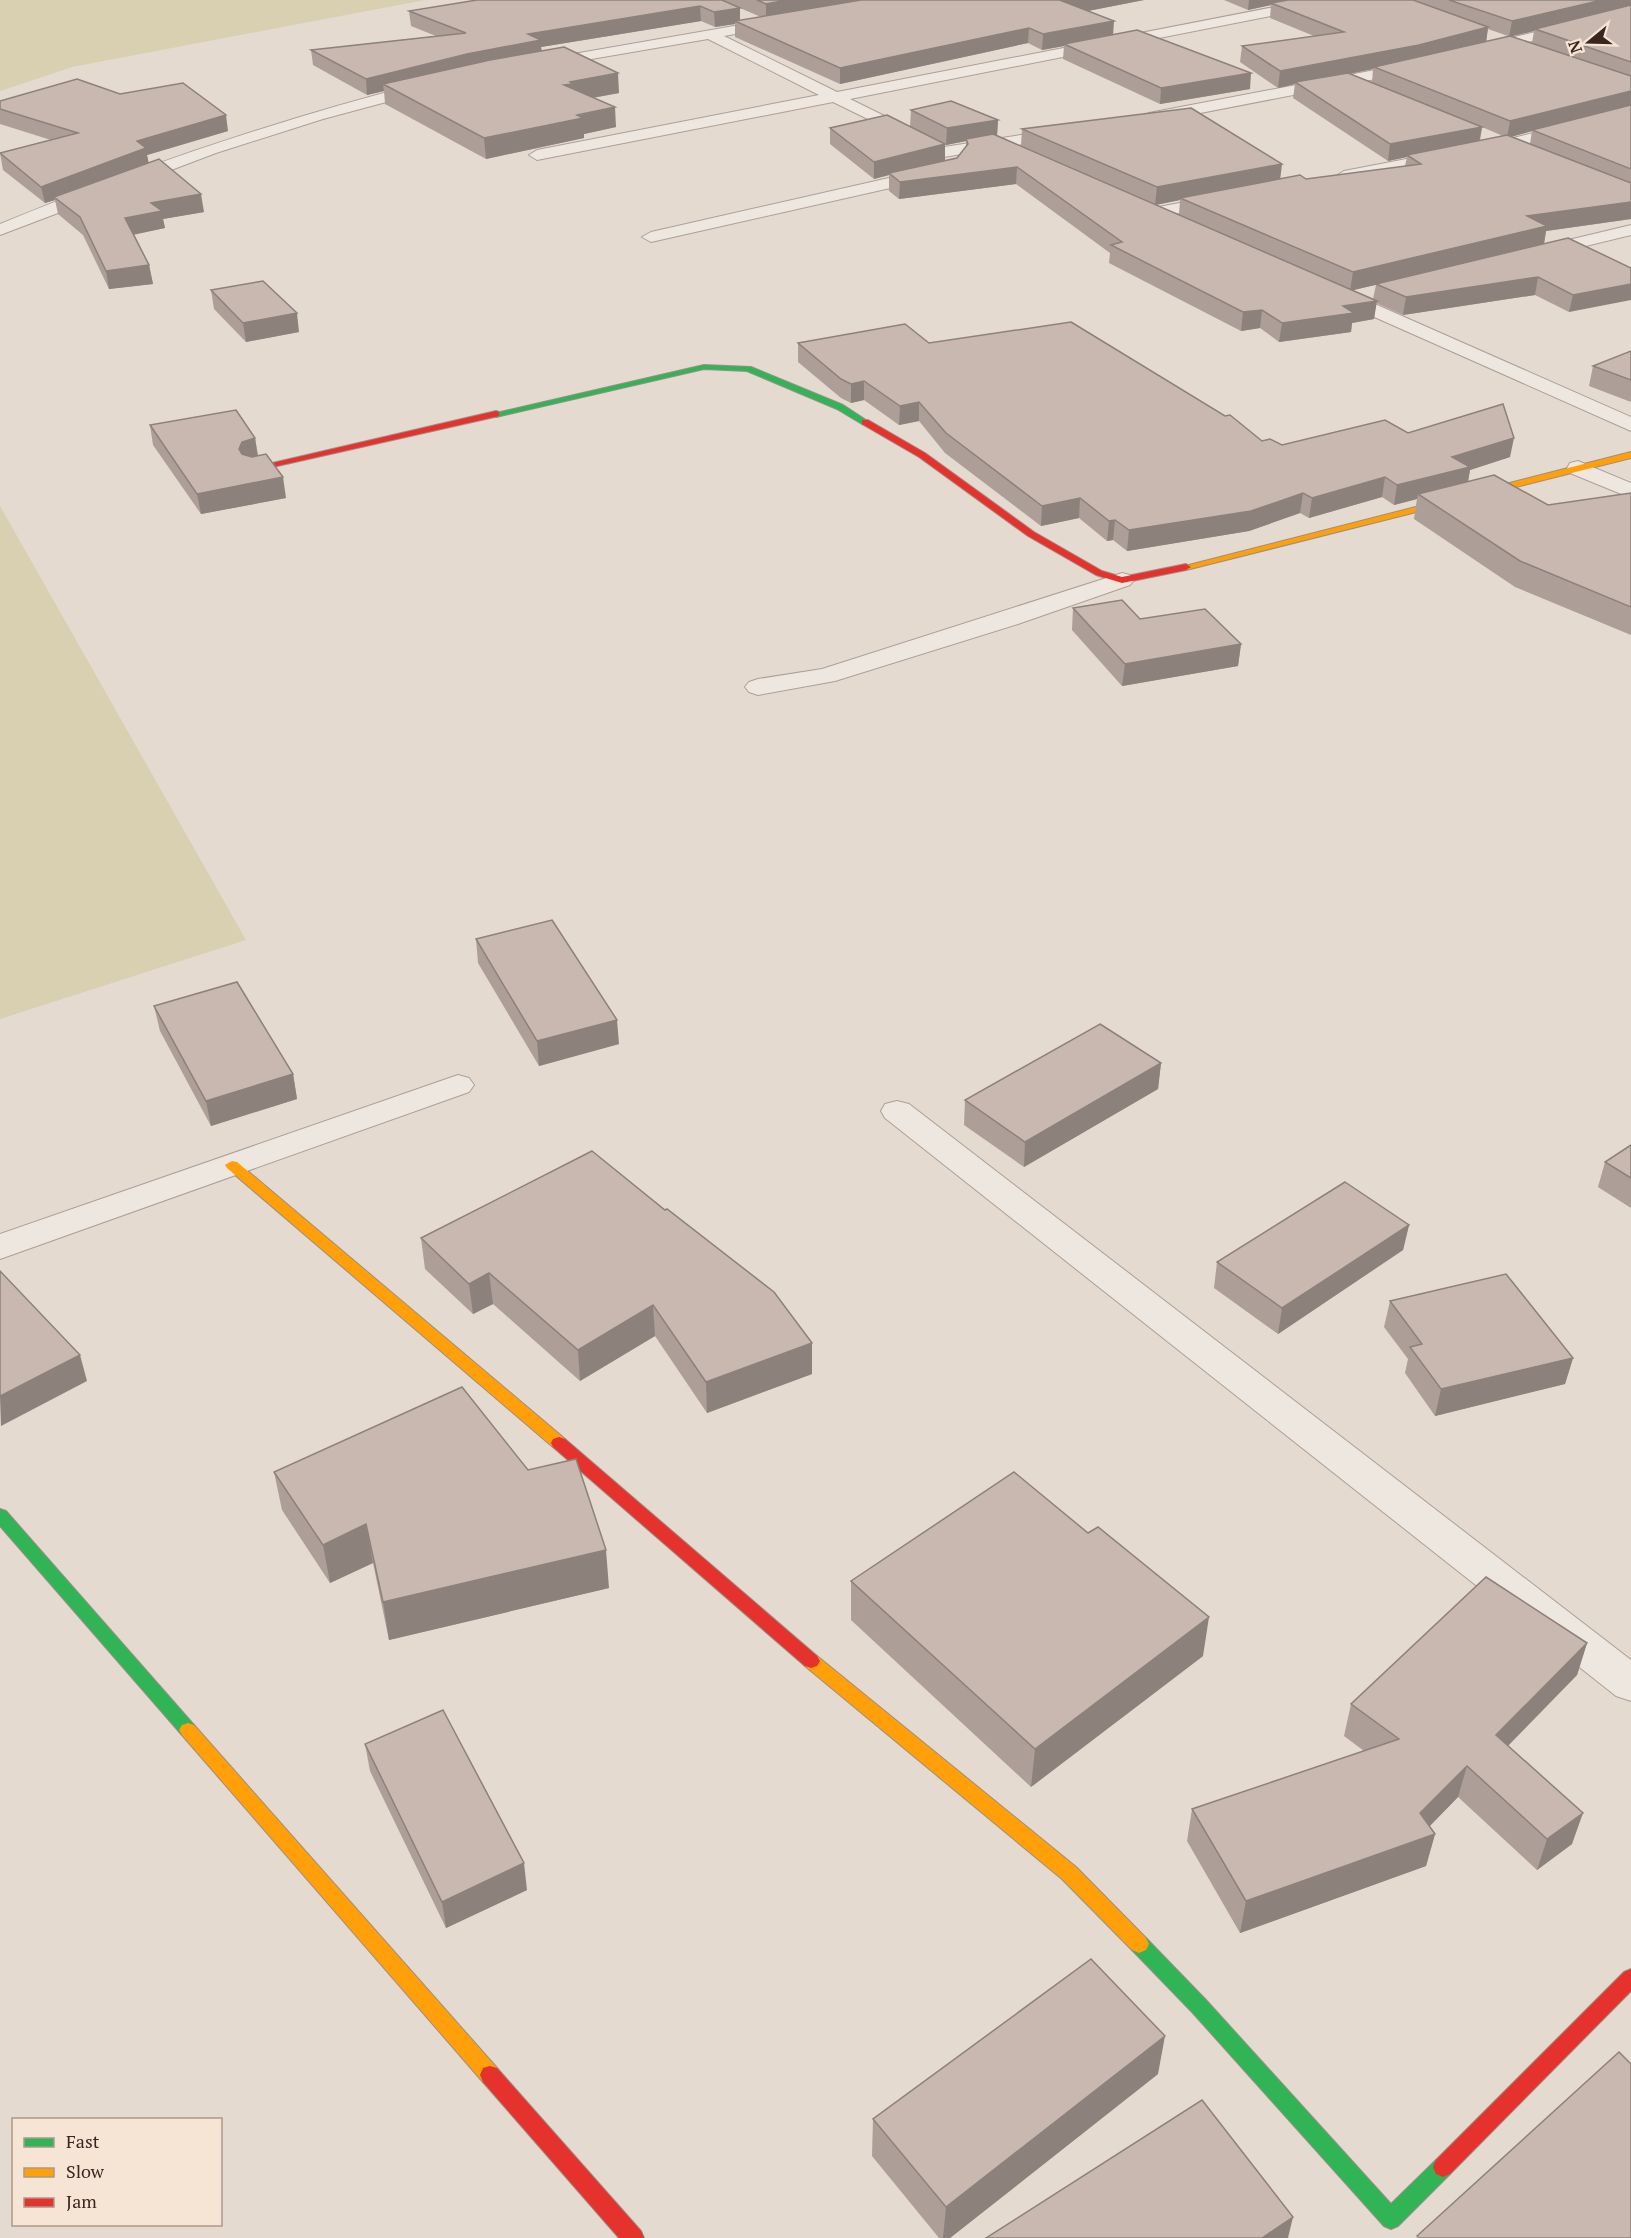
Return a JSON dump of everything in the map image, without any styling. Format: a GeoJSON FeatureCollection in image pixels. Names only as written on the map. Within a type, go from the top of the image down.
{"type":"FeatureCollection","features":[{"type":"Feature","properties":{"kind":"street"},"geometry":{"type":"LineString","coordinates":[[537,155],[1331,0]]}},
{"type":"Feature","properties":{"kind":"street"},"geometry":{"type":"LineString","coordinates":[[733,12],[764,25]]}},
{"type":"Feature","properties":{"kind":"street"},"geometry":{"type":"LineString","coordinates":[[1461,55],[1631,14]]}},
{"type":"Feature","properties":{"kind":"street"},"geometry":{"type":"LineString","coordinates":[[525,66],[797,19]]}},
{"type":"Feature","properties":{"kind":"street"},"geometry":{"type":"LineString","coordinates":[[651,237],[950,169],[957,159],[711,34]]}},
{"type":"Feature","properties":{"kind":"street"},"geometry":{"type":"LineString","coordinates":[[1483,35],[1537,54]]}},
{"type":"Feature","properties":{"kind":"street"},"geometry":{"type":"LineString","coordinates":[[1131,122],[1428,64]]}},
{"type":"Feature","properties":{"kind":"street"},"geometry":{"type":"LineString","coordinates":[[1347,81],[1378,94]]}},
{"type":"Feature","properties":{"kind":"street"},"geometry":{"type":"LineString","coordinates":[[0,230],[119,181],[383,97],[437,84]]}},
{"type":"Feature","properties":{"kind":"street"},"geometry":{"type":"LineString","coordinates":[[1330,179],[1506,146],[1631,112]]}},
{"type":"Feature","properties":{"kind":"street"},"geometry":{"type":"LineString","coordinates":[[944,152],[1077,131]]}},
{"type":"Feature","properties":{"kind":"street"},"geometry":{"type":"LineString","coordinates":[[1474,133],[1528,154]]}},
{"type":"Feature","properties":{"kind":"street"},"geometry":{"type":"LineString","coordinates":[[997,144],[1028,157]]}},
{"type":"Feature","properties":{"kind":"street"},"geometry":{"type":"LineString","coordinates":[[1153,213],[1236,197]]}},
{"type":"Feature","properties":{"kind":"street"},"geometry":{"type":"LineString","coordinates":[[1132,204],[1186,227]]}},
{"type":"Feature","properties":{"kind":"street"},"geometry":{"type":"LineString","coordinates":[[1524,256],[1631,230]]}},
{"type":"Feature","properties":{"kind":"street"},"geometry":{"type":"LineString","coordinates":[[1571,245],[1601,256]]}},
{"type":"Feature","properties":{"kind":"street"},"geometry":{"type":"LineString","coordinates":[[1317,284],[1631,425]]}},
{"type":"Feature","properties":{"kind":"street"},"geometry":{"type":"LineString","coordinates":[[1350,299],[1373,293]]}},
{"type":"Feature","properties":{"kind":"street"},"geometry":{"type":"LineString","coordinates":[[255,468],[704,366],[748,369],[840,407],[922,455],[1031,534],[1099,573],[1122,580]]}},
{"type":"Feature","properties":{"kind":"street"},"geometry":{"type":"LineString","coordinates":[[758,687],[826,676],[1009,619],[1122,580],[1165,572],[1631,455]]}},
{"type":"Feature","properties":{"kind":"street"},"geometry":{"type":"LineString","coordinates":[[1578,468],[1631,491]]}},
{"type":"Feature","properties":{"kind":"street"},"geometry":{"type":"LineString","coordinates":[[0,1248],[458,1085]]}},
{"type":"Feature","properties":{"kind":"street"},"geometry":{"type":"LineString","coordinates":[[897,1111],[1631,1684]]}},
{"type":"Feature","properties":{"kind":"street"},"geometry":{"type":"LineString","coordinates":[[232,1165],[615,1491],[836,1683],[1070,1873],[1200,2006],[1382,2228],[1631,1978]]}},
{"type":"Feature","properties":{"kind":"street"},"geometry":{"type":"LineString","coordinates":[[0,1515],[633,2238]]}},
{"type":"Feature","properties":{"kind":"shaded area"},"geometry":{"type":"Polygon","coordinates":[[[0,0],[425,0],[72,67],[0,91],[0,0]]]}},
{"type":"Feature","properties":{"kind":"shaded area"},"geometry":{"type":"Polygon","coordinates":[[[0,506],[246,940],[0,1019],[0,506]]]}},
{"type":"Feature","properties":{"kind":"building"},"geometry":{"type":"Polygon","coordinates":[[[477,0],[722,0],[740,8],[714,12],[700,6],[528,34],[541,40],[467,54],[366,79],[311,50],[466,33],[409,11],[477,0]]]}},
{"type":"Feature","properties":{"kind":"building"},"geometry":{"type":"Polygon","coordinates":[[[757,0],[787,0],[766,4],[757,0]]]}},
{"type":"Feature","properties":{"kind":"building"},"geometry":{"type":"Polygon","coordinates":[[[861,0],[1067,0],[1062,1],[1114,21],[1043,34],[1029,28],[840,68],[735,21],[861,0]]]}},
{"type":"Feature","properties":{"kind":"building"},"geometry":{"type":"Polygon","coordinates":[[[1288,0],[1413,0],[1488,27],[1419,45],[1280,71],[1242,46],[1344,32],[1271,3],[1288,0]]]}},
{"type":"Feature","properties":{"kind":"building"},"geometry":{"type":"Polygon","coordinates":[[[1449,0],[1602,0],[1512,21],[1449,0]]]}},
{"type":"Feature","properties":{"kind":"building"},"geometry":{"type":"Polygon","coordinates":[[[1631,5],[1631,62],[1535,29],[1631,5]]]}},
{"type":"Feature","properties":{"kind":"building"},"geometry":{"type":"Polygon","coordinates":[[[1137,30],[1251,73],[1161,88],[1064,44],[1137,30]]]}},
{"type":"Feature","properties":{"kind":"building"},"geometry":{"type":"Polygon","coordinates":[[[1510,36],[1631,76],[1631,91],[1510,121],[1374,67],[1510,36]]]}},
{"type":"Feature","properties":{"kind":"building"},"geometry":{"type":"Polygon","coordinates":[[[564,47],[618,73],[564,85],[615,107],[577,115],[583,118],[484,138],[383,84],[490,60],[564,47]]]}},
{"type":"Feature","properties":{"kind":"building"},"geometry":{"type":"Polygon","coordinates":[[[1348,73],[1482,127],[1390,144],[1295,82],[1348,73]]]}},
{"type":"Feature","properties":{"kind":"building"},"geometry":{"type":"Polygon","coordinates":[[[77,79],[120,94],[183,83],[226,115],[137,141],[146,148],[41,187],[0,153],[78,133],[0,109],[0,101],[77,79]]]}},
{"type":"Feature","properties":{"kind":"building"},"geometry":{"type":"Polygon","coordinates":[[[951,101],[998,120],[947,128],[911,110],[951,101]]]}},
{"type":"Feature","properties":{"kind":"building"},"geometry":{"type":"Polygon","coordinates":[[[1631,105],[1631,169],[1532,130],[1631,105]]]}},
{"type":"Feature","properties":{"kind":"building"},"geometry":{"type":"Polygon","coordinates":[[[1191,108],[1282,164],[1157,187],[1022,129],[1191,108]]]}},
{"type":"Feature","properties":{"kind":"building"},"geometry":{"type":"Polygon","coordinates":[[[887,115],[945,144],[874,162],[830,128],[887,115]]]}},
{"type":"Feature","properties":{"kind":"building"},"geometry":{"type":"Polygon","coordinates":[[[993,134],[1377,301],[1343,306],[1354,313],[1282,323],[1262,310],[1243,312],[1111,245],[1122,242],[1017,167],[900,182],[889,173],[957,158],[968,144],[966,139],[993,134]]]}},
{"type":"Feature","properties":{"kind":"building"},"geometry":{"type":"Polygon","coordinates":[[[1507,135],[1631,183],[1631,202],[1527,216],[1547,226],[1353,272],[1180,198],[1300,175],[1306,179],[1421,164],[1407,155],[1507,135]]]}},
{"type":"Feature","properties":{"kind":"building"},"geometry":{"type":"Polygon","coordinates":[[[159,159],[201,194],[151,203],[162,211],[125,218],[149,265],[106,271],[80,217],[54,197],[159,159]]]}},
{"type":"Feature","properties":{"kind":"building"},"geometry":{"type":"Polygon","coordinates":[[[1568,238],[1631,268],[1631,284],[1573,295],[1538,277],[1406,297],[1376,284],[1568,238]]]}},
{"type":"Feature","properties":{"kind":"building"},"geometry":{"type":"Polygon","coordinates":[[[263,281],[297,313],[243,323],[211,290],[263,281]]]}},
{"type":"Feature","properties":{"kind":"building"},"geometry":{"type":"Polygon","coordinates":[[[1071,322],[1225,416],[1230,415],[1262,441],[1270,439],[1282,445],[1385,420],[1408,433],[1503,404],[1514,438],[1452,457],[1470,467],[1397,485],[1385,477],[1312,498],[1303,493],[1251,511],[1129,530],[1115,520],[1109,521],[1080,498],[1042,506],[946,433],[919,402],[900,406],[864,381],[851,384],[841,379],[798,343],[905,324],[929,343],[1071,322]]]}},
{"type":"Feature","properties":{"kind":"building"},"geometry":{"type":"Polygon","coordinates":[[[1631,351],[1631,380],[1593,366],[1631,351]]]}},
{"type":"Feature","properties":{"kind":"building"},"geometry":{"type":"Polygon","coordinates":[[[236,410],[255,438],[242,442],[239,449],[242,454],[252,457],[266,454],[283,477],[197,494],[150,425],[236,410]]]}},
{"type":"Feature","properties":{"kind":"building"},"geometry":{"type":"Polygon","coordinates":[[[1494,475],[1548,505],[1631,493],[1631,607],[1520,561],[1418,494],[1494,475]]]}},
{"type":"Feature","properties":{"kind":"building"},"geometry":{"type":"Polygon","coordinates":[[[1122,600],[1140,619],[1205,609],[1241,644],[1125,664],[1073,608],[1122,600]]]}},
{"type":"Feature","properties":{"kind":"building"},"geometry":{"type":"Polygon","coordinates":[[[552,920],[617,1020],[537,1041],[476,939],[552,920]]]}},
{"type":"Feature","properties":{"kind":"building"},"geometry":{"type":"Polygon","coordinates":[[[237,982],[293,1074],[206,1101],[154,1006],[237,982]]]}},
{"type":"Feature","properties":{"kind":"building"},"geometry":{"type":"Polygon","coordinates":[[[1100,1024],[1161,1063],[1025,1142],[965,1100],[1100,1024]]]}},
{"type":"Feature","properties":{"kind":"building"},"geometry":{"type":"Polygon","coordinates":[[[1631,1145],[1631,1178],[1605,1162],[1631,1145]]]}},
{"type":"Feature","properties":{"kind":"building"},"geometry":{"type":"Polygon","coordinates":[[[592,1151],[665,1210],[667,1209],[774,1292],[812,1343],[706,1382],[653,1305],[578,1350],[489,1273],[469,1284],[421,1238],[592,1151]]]}},
{"type":"Feature","properties":{"kind":"building"},"geometry":{"type":"Polygon","coordinates":[[[1345,1182],[1409,1225],[1282,1308],[1217,1262],[1345,1182]]]}},
{"type":"Feature","properties":{"kind":"building"},"geometry":{"type":"Polygon","coordinates":[[[0,1271],[80,1355],[0,1396],[0,1271]]]}},
{"type":"Feature","properties":{"kind":"building"},"geometry":{"type":"Polygon","coordinates":[[[1506,1274],[1573,1358],[1441,1389],[1410,1347],[1422,1344],[1390,1301],[1506,1274]]]}},
{"type":"Feature","properties":{"kind":"building"},"geometry":{"type":"Polygon","coordinates":[[[462,1387],[528,1470],[576,1459],[606,1550],[383,1602],[366,1524],[323,1545],[274,1472],[462,1387]]]}},
{"type":"Feature","properties":{"kind":"building"},"geometry":{"type":"Polygon","coordinates":[[[1014,1472],[1088,1533],[1098,1527],[1209,1617],[1035,1749],[851,1581],[1014,1472]]]}},
{"type":"Feature","properties":{"kind":"building"},"geometry":{"type":"Polygon","coordinates":[[[1486,1577],[1587,1643],[1496,1735],[1583,1813],[1547,1839],[1467,1766],[1420,1813],[1435,1834],[1246,1901],[1192,1809],[1399,1739],[1351,1704],[1486,1577]]]}},
{"type":"Feature","properties":{"kind":"building"},"geometry":{"type":"Polygon","coordinates":[[[443,1710],[524,1863],[442,1902],[365,1744],[443,1710]]]}},
{"type":"Feature","properties":{"kind":"building"},"geometry":{"type":"Polygon","coordinates":[[[1091,1959],[1165,2036],[946,2207],[873,2119],[1091,1959]]]}},
{"type":"Feature","properties":{"kind":"building"},"geometry":{"type":"Polygon","coordinates":[[[1619,2052],[1631,2064],[1631,2238],[1419,2238],[1417,2236],[1619,2052]]]}},
{"type":"Feature","properties":{"kind":"building"},"geometry":{"type":"Polygon","coordinates":[[[1202,2100],[1293,2217],[1262,2238],[986,2238],[1202,2100]]]}},
{"type":"Feature","properties":{"kind":"traffic: fast"},"geometry":{"type":"LineString","coordinates":[[496,414],[704,367],[748,369],[840,407],[865,422]]}},
{"type":"Feature","properties":{"kind":"traffic: fast"},"geometry":{"type":"LineString","coordinates":[[0,1515],[188,1730]]}},
{"type":"Feature","properties":{"kind":"traffic: fast"},"geometry":{"type":"LineString","coordinates":[[1139,1944],[1199,2006],[1391,2219],[1443,2167]]}},
{"type":"Feature","properties":{"kind":"traffic: slow"},"geometry":{"type":"LineString","coordinates":[[1186,567],[1631,455]]}},
{"type":"Feature","properties":{"kind":"traffic: slow"},"geometry":{"type":"LineString","coordinates":[[232,1165],[559,1443]]}},
{"type":"Feature","properties":{"kind":"traffic: slow"},"geometry":{"type":"LineString","coordinates":[[811,1661],[1069,1873],[1139,1944]]}},
{"type":"Feature","properties":{"kind":"traffic: slow"},"geometry":{"type":"LineString","coordinates":[[188,1730],[490,2075]]}},
{"type":"Feature","properties":{"kind":"traffic: jam"},"geometry":{"type":"LineString","coordinates":[[255,468],[496,414]]}},
{"type":"Feature","properties":{"kind":"traffic: jam"},"geometry":{"type":"LineString","coordinates":[[865,422],[922,455],[1031,534],[1099,573],[1122,580],[1186,567]]}},
{"type":"Feature","properties":{"kind":"traffic: jam"},"geometry":{"type":"LineString","coordinates":[[559,1443],[811,1661]]}},
{"type":"Feature","properties":{"kind":"traffic: jam"},"geometry":{"type":"LineString","coordinates":[[1443,2167],[1631,1978]]}},
{"type":"Feature","properties":{"kind":"traffic: jam"},"geometry":{"type":"LineString","coordinates":[[490,2075],[633,2238]]}}]}
